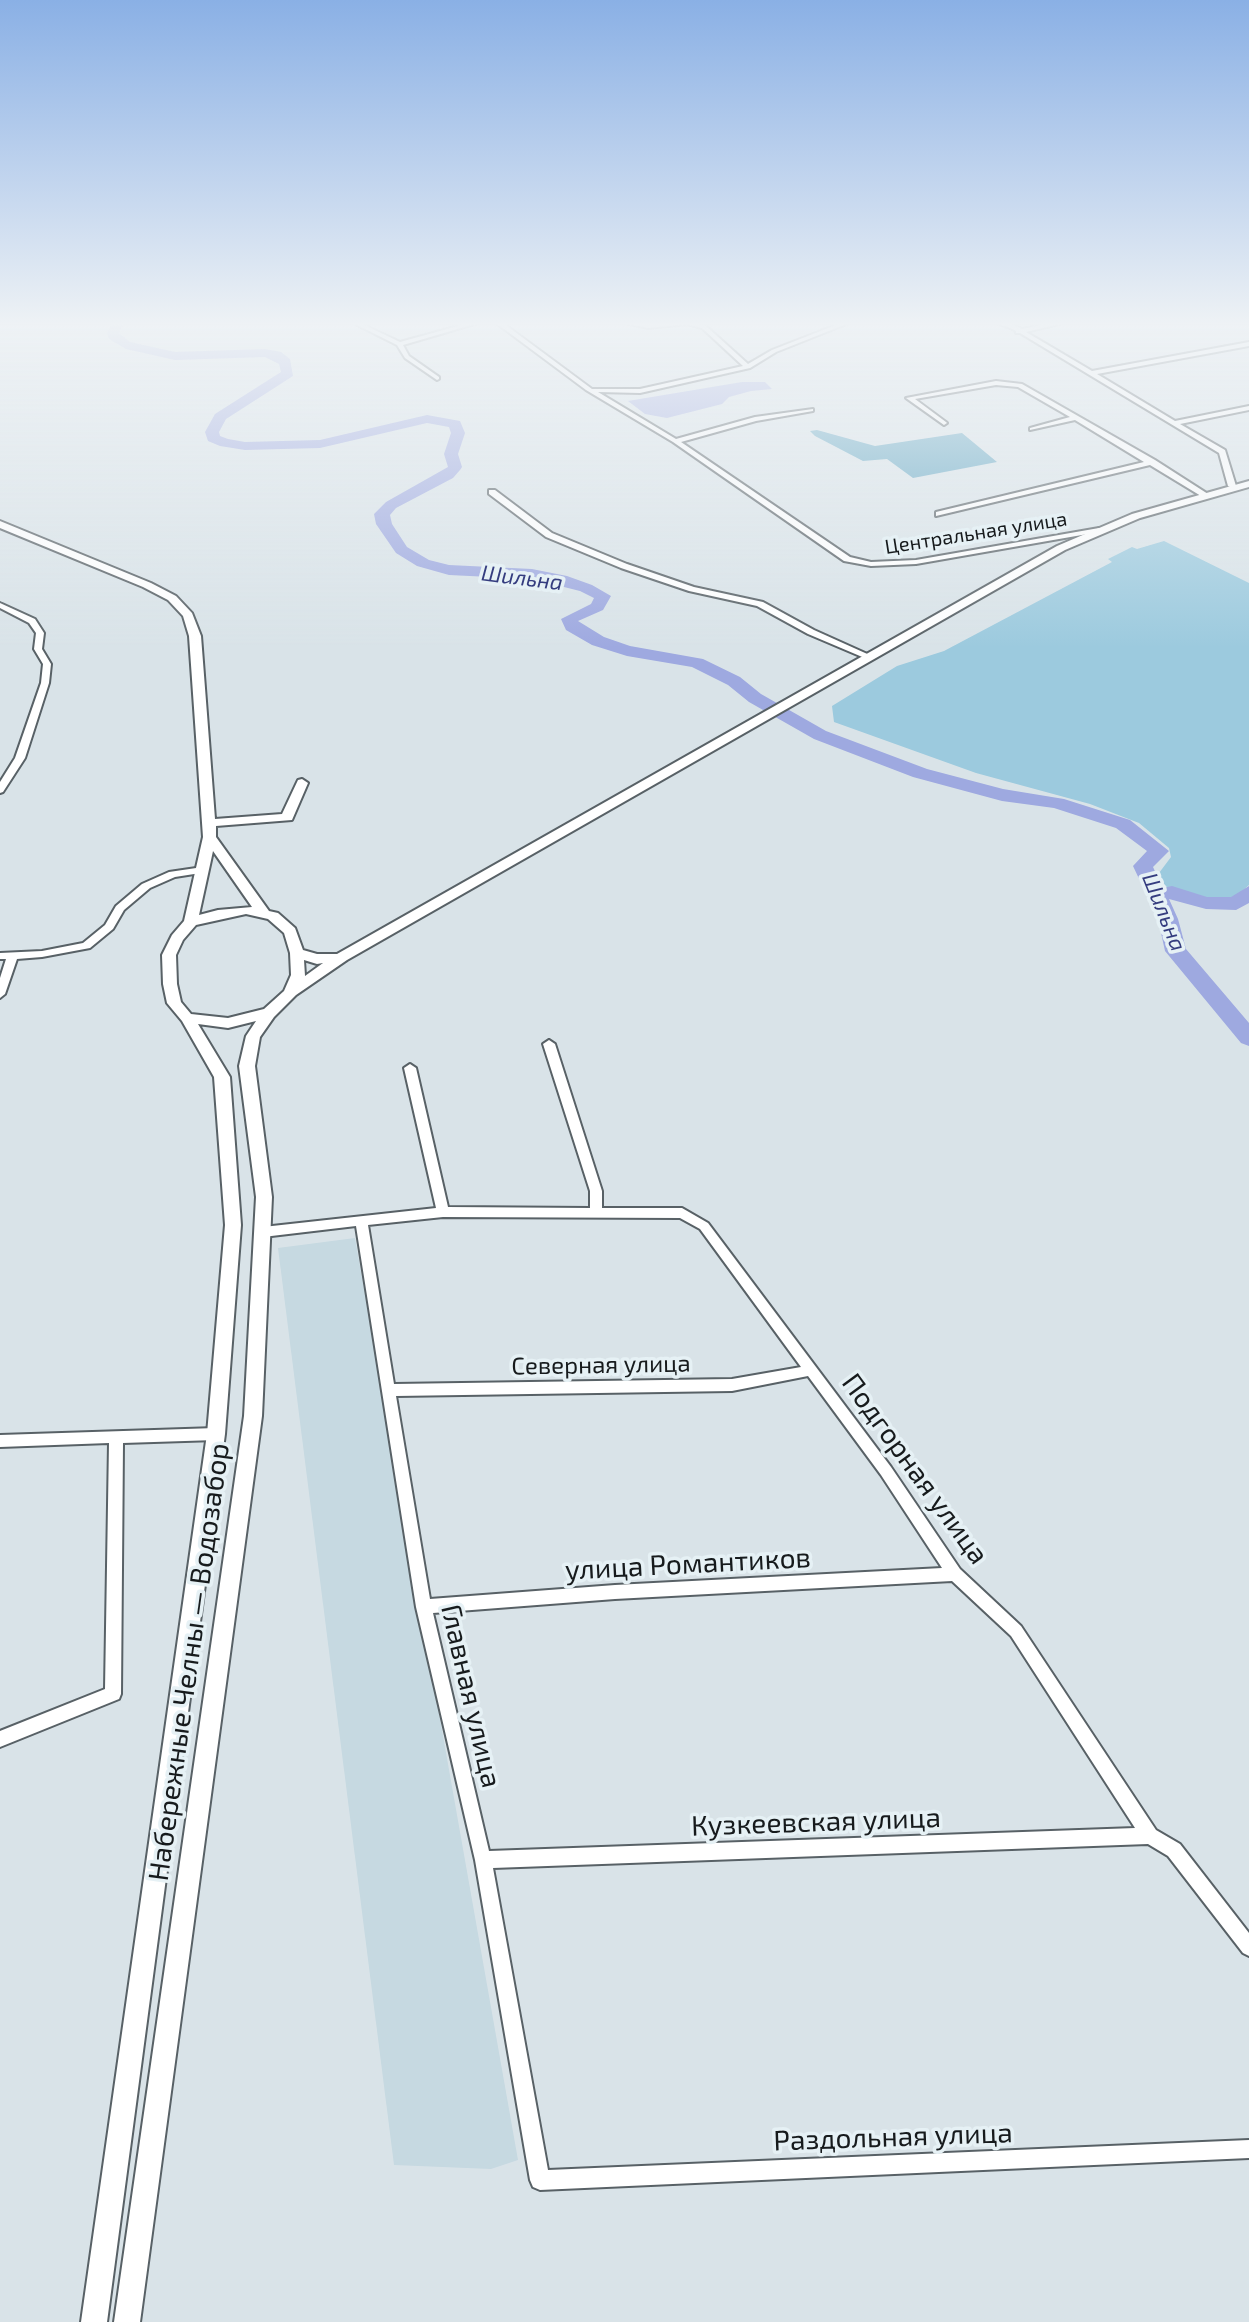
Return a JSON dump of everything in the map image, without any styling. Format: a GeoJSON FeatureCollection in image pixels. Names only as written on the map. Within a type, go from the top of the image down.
{"type":"FeatureCollection","features":[{"type":"Feature","properties":{"kind":"main road","name":"Набережные Челны — Водозабор"},"geometry":{"type":"LineString","coordinates":[[127,2322],[253,1416],[264,1197],[247,1066],[253,1036],[269,1013],[290,993],[342,957],[760,722],[1061,548],[1099,530],[1204,494],[1249,484]]}},
{"type":"Feature","properties":{"kind":"main road","name":"Набережные Челны — Водозабор"},"geometry":{"type":"LineString","coordinates":[[0,524],[172,598],[188,615],[195,636],[210,830],[191,922],[177,938],[169,955],[170,984],[174,1003],[187,1018],[222,1077],[233,1225],[216,1434],[94,2322]]}},
{"type":"Feature","properties":{"kind":"main road"},"geometry":{"type":"LineString","coordinates":[[264,914],[210,830],[287,817],[302,783]]}},
{"type":"Feature","properties":{"kind":"main road"},"geometry":{"type":"LineString","coordinates":[[191,922],[246,910],[273,916],[290,931],[297,953],[298,975],[290,993]]}},
{"type":"Feature","properties":{"kind":"main road"},"geometry":{"type":"LineString","coordinates":[[297,953],[317,959],[342,957]]}},
{"type":"Feature","properties":{"kind":"main road","name":"Набережные Челны — Водозабор"},"geometry":{"type":"LineString","coordinates":[[187,1018],[228,1023],[269,1013]]}},
{"type":"Feature","properties":{"kind":"street","name":"Центральная улица"},"geometry":{"type":"LineString","coordinates":[[659,431],[835,552],[856,562],[892,565],[916,562],[1099,530]]}},
{"type":"Feature","properties":{"kind":"street"},"geometry":{"type":"LineString","coordinates":[[675,441],[710,431]]}},
{"type":"Feature","properties":{"kind":"street"},"geometry":{"type":"LineString","coordinates":[[1098,431],[1204,494]]}},
{"type":"Feature","properties":{"kind":"street"},"geometry":{"type":"LineString","coordinates":[[1189,431],[1222,452],[1232,486]]}},
{"type":"Feature","properties":{"kind":"street"},"geometry":{"type":"LineString","coordinates":[[939,514],[1152,462]]}},
{"type":"Feature","properties":{"kind":"street"},"geometry":{"type":"LineString","coordinates":[[492,492],[549,535],[678,584],[760,604],[811,632],[870,657]]}},
{"type":"Feature","properties":{"kind":"street"},"geometry":{"type":"LineString","coordinates":[[1046,539],[1058,542],[1061,548]]}},
{"type":"Feature","properties":{"kind":"street"},"geometry":{"type":"LineString","coordinates":[[0,605],[32,621],[40,633],[38,649],[47,664],[45,683],[20,758],[0,790]]}},
{"type":"Feature","properties":{"kind":"street"},"geometry":{"type":"LineString","coordinates":[[0,994],[6,955],[86,946],[109,927],[120,908],[146,886],[173,874],[203,870]]}},
{"type":"Feature","properties":{"kind":"street"},"geometry":{"type":"LineString","coordinates":[[263,1232],[443,1212],[596,1213],[596,1191],[549,1044]]}},
{"type":"Feature","properties":{"kind":"street"},"geometry":{"type":"LineString","coordinates":[[410,1068],[443,1212]]}},
{"type":"Feature","properties":{"kind":"street","name":"Подгорная улица"},"geometry":{"type":"LineString","coordinates":[[596,1213],[682,1213],[704,1226],[886,1471],[955,1574],[1016,1631],[1150,1836],[1174,1850],[1249,1947]]}},
{"type":"Feature","properties":{"kind":"street","name":"Главная улица"},"geometry":{"type":"LineString","coordinates":[[361,1222],[424,1607],[483,1860],[540,2180]]}},
{"type":"Feature","properties":{"kind":"street","name":"Северная улица"},"geometry":{"type":"LineString","coordinates":[[390,1390],[732,1385],[812,1370]]}},
{"type":"Feature","properties":{"kind":"street"},"geometry":{"type":"LineString","coordinates":[[0,1441],[216,1434]]}},
{"type":"Feature","properties":{"kind":"street"},"geometry":{"type":"LineString","coordinates":[[0,1739],[113,1694],[116,1437]]}},
{"type":"Feature","properties":{"kind":"street","name":"улица Романтиков"},"geometry":{"type":"LineString","coordinates":[[424,1607],[615,1592],[955,1574]]}},
{"type":"Feature","properties":{"kind":"street","name":"Кузкеевская улица"},"geometry":{"type":"LineString","coordinates":[[483,1860],[1150,1836]]}},
{"type":"Feature","properties":{"kind":"street","name":"Раздольная улица"},"geometry":{"type":"LineString","coordinates":[[540,2180],[1249,2149]]}},
{"type":"Feature","properties":{"kind":"shaded area"},"geometry":{"type":"Polygon","coordinates":[[[810,431],[822,431],[875,446],[962,433],[997,462],[913,478],[887,459],[863,461],[810,431]]]}},
{"type":"Feature","properties":{"kind":"shaded area"},"geometry":{"type":"Polygon","coordinates":[[[1164,541],[1249,583],[1249,885],[1239,894],[1220,902],[1188,901],[1175,895],[1163,883],[1159,873],[1171,857],[1169,848],[1139,823],[1090,804],[976,773],[834,722],[832,706],[897,666],[944,651],[1112,562],[1108,559],[1132,547],[1137,549],[1164,541]]]}},
{"type":"Feature","properties":{"kind":"shaded area"},"geometry":{"type":"Polygon","coordinates":[[[355,1238],[518,2160],[491,2169],[394,2165],[278,1248],[355,1238]]]}},
{"type":"Feature","properties":{"kind":"waterway","name":"Шильна"},"geometry":{"type":"LineString","coordinates":[[212,431],[213,438],[245,446],[320,444],[374,431]]}},
{"type":"Feature","properties":{"kind":"waterway","name":"Шильна"},"geometry":{"type":"LineString","coordinates":[[457,431],[451,454],[455,467],[448,475],[391,505],[382,514],[384,524],[401,550],[423,563],[449,570],[532,574],[561,579],[586,588],[603,596],[597,607],[569,619],[572,626],[598,641],[627,651],[697,663],[734,681],[755,698],[820,735],[920,773],[1002,795],[1057,803],[1123,824],[1159,851],[1143,866],[1168,919],[1176,951],[1249,1038]]}},
{"type":"Feature","properties":{"kind":"waterway"},"geometry":{"type":"LineString","coordinates":[[1159,895],[1172,892],[1206,903],[1236,904],[1249,892]]}}]}
